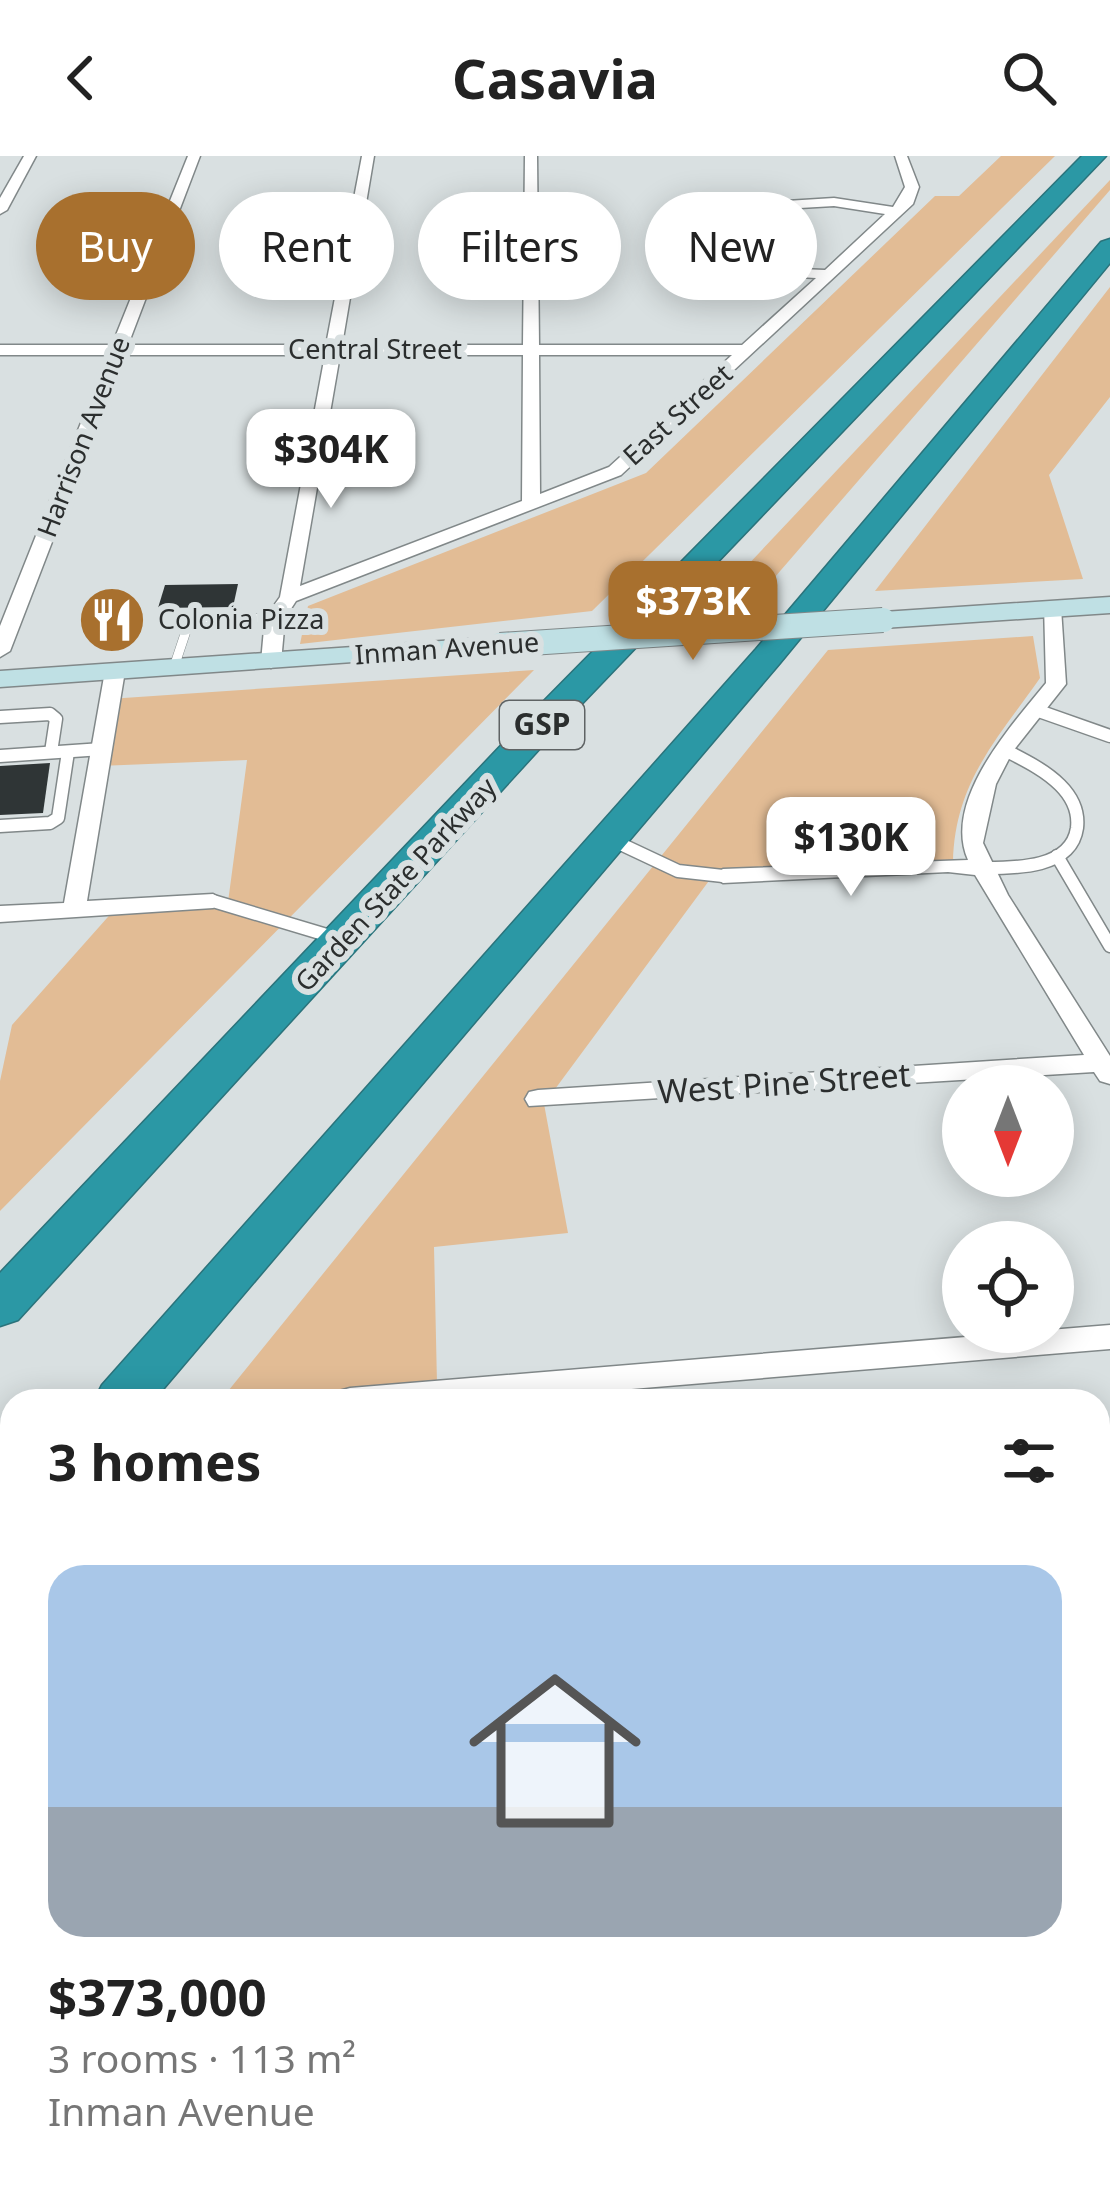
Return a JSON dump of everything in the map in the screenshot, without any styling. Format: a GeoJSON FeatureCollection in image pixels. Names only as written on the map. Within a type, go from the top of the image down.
{"type":"FeatureCollection","features":[{"type":"Feature","properties":{"kind":"highway","name":"Garden State Parkway"},"geometry":{"type":"LineString","coordinates":[[0,1306],[608,656],[1094,156]]}},
{"type":"Feature","properties":{"kind":"highway"},"geometry":{"type":"LineString","coordinates":[[131,1389],[551,900],[610,839],[1110,247]]}},
{"type":"Feature","properties":{"kind":"main road","name":"Inman Avenue"},"geometry":{"type":"LineString","coordinates":[[0,680],[1110,604]]}},
{"type":"Feature","properties":{"kind":"street"},"geometry":{"type":"LineString","coordinates":[[0,210],[30,156]]}},
{"type":"Feature","properties":{"kind":"street","name":"Harrison Avenue"},"geometry":{"type":"LineString","coordinates":[[1,644],[194,156]]}},
{"type":"Feature","properties":{"kind":"street"},"geometry":{"type":"LineString","coordinates":[[271,662],[275,618],[289,597],[368,156]]}},
{"type":"Feature","properties":{"kind":"street"},"geometry":{"type":"LineString","coordinates":[[531,156],[532,504]]}},
{"type":"Feature","properties":{"kind":"street"},"geometry":{"type":"LineString","coordinates":[[817,203],[896,212],[908,201],[912,187],[902,156]]}},
{"type":"Feature","properties":{"kind":"street","name":"East Street"},"geometry":{"type":"LineString","coordinates":[[289,597],[614,471],[896,212]]}},
{"type":"Feature","properties":{"kind":"street"},"geometry":{"type":"LineString","coordinates":[[817,274],[826,274]]}},
{"type":"Feature","properties":{"kind":"street","name":"Central Street"},"geometry":{"type":"LineString","coordinates":[[0,350],[750,350]]}},
{"type":"Feature","properties":{"kind":"street"},"geometry":{"type":"LineString","coordinates":[[1051,608],[1056,684],[1003,749],[985,784],[972,843],[980,868],[1106,1070]]}},
{"type":"Feature","properties":{"kind":"street"},"geometry":{"type":"LineString","coordinates":[[74,910],[115,671]]}},
{"type":"Feature","properties":{"kind":"street"},"geometry":{"type":"LineString","coordinates":[[723,876],[948,865],[980,868]]}},
{"type":"Feature","properties":{"kind":"street"},"geometry":{"type":"LineString","coordinates":[[0,914],[213,902]]}},
{"type":"Feature","properties":{"kind":"street","name":"West Pine Street"},"geometry":{"type":"LineString","coordinates":[[538,1100],[1106,1070]]}},
{"type":"Feature","properties":{"kind":"street"},"geometry":{"type":"LineString","coordinates":[[481,1389],[1110,1336]]}},
{"type":"Feature","properties":{"kind":"lane"},"geometry":{"type":"LineString","coordinates":[[174,668],[190,620],[275,618]]}},
{"type":"Feature","properties":{"kind":"lane"},"geometry":{"type":"LineString","coordinates":[[1036,710],[1110,736]]}},
{"type":"Feature","properties":{"kind":"lane"},"geometry":{"type":"LineString","coordinates":[[0,717],[50,714],[56,718],[51,752]]}},
{"type":"Feature","properties":{"kind":"lane"},"geometry":{"type":"LineString","coordinates":[[0,756],[102,749]]}},
{"type":"Feature","properties":{"kind":"lane"},"geometry":{"type":"LineString","coordinates":[[980,868],[1007,868],[1058,856],[1080,825],[1074,803],[1060,784],[1003,749]]}},
{"type":"Feature","properties":{"kind":"lane"},"geometry":{"type":"LineString","coordinates":[[0,826],[50,823],[58,818],[68,752]]}},
{"type":"Feature","properties":{"kind":"lane"},"geometry":{"type":"LineString","coordinates":[[610,839],[675,871],[705,878],[723,876]]}},
{"type":"Feature","properties":{"kind":"lane"},"geometry":{"type":"LineString","coordinates":[[1058,856],[1110,946]]}},
{"type":"Feature","properties":{"kind":"lane"},"geometry":{"type":"LineString","coordinates":[[213,902],[344,941]]}},
{"type":"Feature","properties":{"kind":"shaded area"},"geometry":{"type":"Polygon","coordinates":[[[1001,156],[1055,156],[592,611],[300,644],[308,606],[646,473],[935,196],[959,196],[1001,156]]]}},
{"type":"Feature","properties":{"kind":"shaded area"},"geometry":{"type":"Polygon","coordinates":[[[1110,180],[1110,190],[755,600],[712,603],[1110,180]]]}},
{"type":"Feature","properties":{"kind":"shaded area"},"geometry":{"type":"Polygon","coordinates":[[[1110,287],[1110,397],[1049,475],[1083,579],[875,591],[1110,287]]]}},
{"type":"Feature","properties":{"kind":"shaded area"},"geometry":{"type":"Polygon","coordinates":[[[1033,636],[1040,678],[970,785],[961,808],[953,862],[714,874],[544,1104],[568,1233],[434,1247],[437,1384],[230,1389],[828,650],[1033,636]]]}},
{"type":"Feature","properties":{"kind":"shaded area"},"geometry":{"type":"Polygon","coordinates":[[[534,670],[0,1211],[0,1081],[12,1025],[115,909],[228,902],[247,760],[99,766],[109,699],[534,670]]]}},
{"type":"Feature","properties":{"kind":"building"},"geometry":{"type":"Polygon","coordinates":[[[238,584],[233,607],[158,608],[165,585],[238,584]]]}},
{"type":"Feature","properties":{"kind":"building"},"geometry":{"type":"Polygon","coordinates":[[[50,763],[43,813],[0,815],[0,766],[50,763]]]}},
{"type":"Feature","properties":{"kind":"place","name":"Colonia Pizza"},"geometry":{"type":"Point","coordinates":[112,620]}}]}
